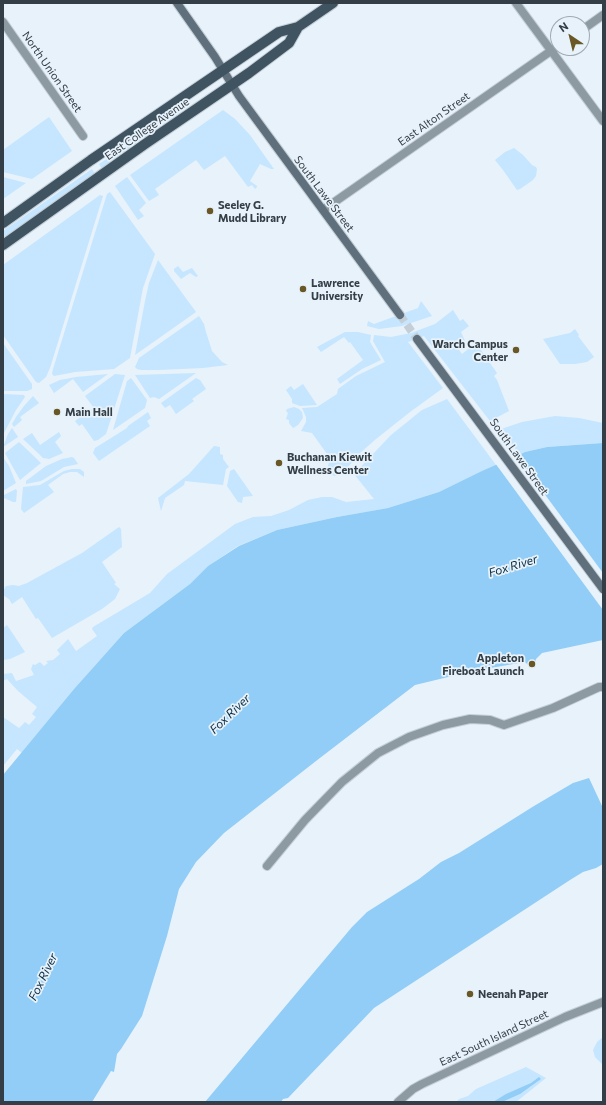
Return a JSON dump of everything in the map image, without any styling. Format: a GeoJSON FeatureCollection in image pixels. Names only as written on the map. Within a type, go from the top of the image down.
{"type":"FeatureCollection","features":[{"type":"Feature","properties":{"kind":"main road","name":"South Lawe Street"},"geometry":{"type":"LineString","coordinates":[[177,3],[224,70],[232,85],[288,164],[400,315]]}},
{"type":"Feature","properties":{"kind":"main road","name":"East College Avenue"},"geometry":{"type":"LineString","coordinates":[[3,223],[91,160],[279,32],[298,27],[333,3]]}},
{"type":"Feature","properties":{"kind":"main road","name":"East College Avenue"},"geometry":{"type":"LineString","coordinates":[[3,245],[145,144],[232,85],[289,43],[298,27]]}},
{"type":"Feature","properties":{"kind":"main road","name":"South Lawe Street"},"geometry":{"type":"LineString","coordinates":[[417,339],[603,589]]}},
{"type":"Feature","properties":{"kind":"street"},"geometry":{"type":"LineString","coordinates":[[516,3],[550,50]]}},
{"type":"Feature","properties":{"kind":"street"},"geometry":{"type":"LineString","coordinates":[[590,24],[603,15]]}},
{"type":"Feature","properties":{"kind":"street","name":"North Union Street"},"geometry":{"type":"LineString","coordinates":[[3,22],[83,136]]}},
{"type":"Feature","properties":{"kind":"street","name":"East Alton Street"},"geometry":{"type":"LineString","coordinates":[[323,210],[550,52]]}},
{"type":"Feature","properties":{"kind":"street"},"geometry":{"type":"LineString","coordinates":[[555,56],[603,121]]}},
{"type":"Feature","properties":{"kind":"street"},"geometry":{"type":"LineString","coordinates":[[267,866],[305,820],[342,782],[378,753],[409,737],[443,725],[470,719],[490,720],[504,726],[554,708],[599,687],[603,687]]}},
{"type":"Feature","properties":{"kind":"street","name":"East South Island Street"},"geometry":{"type":"LineString","coordinates":[[398,1102],[413,1089],[422,1084],[565,1017],[603,1002]]}},
{"type":"Feature","properties":{"kind":"shaded area"},"geometry":{"type":"Polygon","coordinates":[[[223,110],[235,119],[250,135],[274,169],[260,164],[250,181],[257,186],[255,189],[252,185],[248,187],[225,156],[204,170],[196,160],[155,189],[159,195],[149,201],[130,175],[223,110]]]}},
{"type":"Feature","properties":{"kind":"shaded area"},"geometry":{"type":"Polygon","coordinates":[[[49,117],[72,151],[32,179],[3,172],[3,150],[49,117]]]}},
{"type":"Feature","properties":{"kind":"shaded area"},"geometry":{"type":"Polygon","coordinates":[[[135,140],[136,142],[102,169],[99,164],[135,140]]]}},
{"type":"Feature","properties":{"kind":"shaded area"},"geometry":{"type":"Polygon","coordinates":[[[514,148],[537,169],[536,176],[533,180],[517,190],[495,160],[505,152],[514,148]]]}},
{"type":"Feature","properties":{"kind":"shaded area"},"geometry":{"type":"Polygon","coordinates":[[[92,169],[95,174],[3,238],[3,231],[92,169]]]}},
{"type":"Feature","properties":{"kind":"shaded area"},"geometry":{"type":"Polygon","coordinates":[[[3,177],[26,183],[3,199],[3,177]]]}},
{"type":"Feature","properties":{"kind":"shaded area"},"geometry":{"type":"Polygon","coordinates":[[[127,177],[146,203],[139,210],[144,216],[138,220],[115,186],[127,177]]]}},
{"type":"Feature","properties":{"kind":"shaded area"},"geometry":{"type":"Polygon","coordinates":[[[110,192],[155,254],[143,288],[130,358],[114,369],[75,372],[54,376],[52,374],[53,369],[107,194],[110,192]]]}},
{"type":"Feature","properties":{"kind":"shaded area"},"geometry":{"type":"Polygon","coordinates":[[[100,195],[103,196],[50,368],[46,377],[39,383],[36,382],[3,335],[3,265],[100,195]]]}},
{"type":"Feature","properties":{"kind":"shaded area"},"geometry":{"type":"Polygon","coordinates":[[[158,260],[196,312],[135,355],[149,283],[158,260]]]}},
{"type":"Feature","properties":{"kind":"shaded area"},"geometry":{"type":"Polygon","coordinates":[[[178,266],[183,272],[192,268],[198,276],[196,277],[190,273],[181,279],[174,271],[174,269],[178,266]]]}},
{"type":"Feature","properties":{"kind":"shaded area"},"geometry":{"type":"Polygon","coordinates":[[[421,301],[432,316],[402,326],[379,329],[367,326],[368,321],[374,324],[418,308],[421,301]]]}},
{"type":"Feature","properties":{"kind":"shaded area"},"geometry":{"type":"Polygon","coordinates":[[[453,310],[460,321],[463,319],[469,326],[461,332],[465,341],[457,347],[462,354],[476,343],[497,373],[494,376],[509,411],[490,421],[424,336],[408,342],[443,388],[376,439],[360,453],[348,467],[335,476],[329,474],[327,470],[330,458],[312,433],[301,431],[306,422],[306,417],[302,408],[317,407],[337,394],[338,389],[356,376],[385,362],[373,341],[374,335],[391,337],[411,333],[435,324],[453,310]]]}},
{"type":"Feature","properties":{"kind":"shaded area"},"geometry":{"type":"Polygon","coordinates":[[[199,316],[204,324],[212,351],[222,362],[228,365],[203,368],[158,370],[141,370],[135,367],[139,358],[199,316]]]}},
{"type":"Feature","properties":{"kind":"shaded area"},"geometry":{"type":"Polygon","coordinates":[[[575,329],[579,335],[578,336],[594,357],[587,362],[560,364],[543,339],[570,333],[575,329]]]}},
{"type":"Feature","properties":{"kind":"shaded area"},"geometry":{"type":"Polygon","coordinates":[[[345,332],[358,332],[371,335],[370,342],[381,360],[362,369],[340,384],[337,379],[363,360],[350,342],[349,343],[344,337],[321,352],[317,347],[345,332]]]}},
{"type":"Feature","properties":{"kind":"shaded area"},"geometry":{"type":"Polygon","coordinates":[[[3,343],[32,384],[32,389],[27,391],[3,391],[3,343]]]}},
{"type":"Feature","properties":{"kind":"shaded area"},"geometry":{"type":"Polygon","coordinates":[[[196,373],[159,399],[154,397],[150,398],[135,375],[196,373]]]}},
{"type":"Feature","properties":{"kind":"shaded area"},"geometry":{"type":"Polygon","coordinates":[[[108,374],[83,392],[73,379],[54,393],[49,385],[60,380],[76,377],[108,374]]]}},
{"type":"Feature","properties":{"kind":"shaded area"},"geometry":{"type":"Polygon","coordinates":[[[115,374],[125,375],[106,434],[94,441],[82,424],[79,426],[75,421],[94,408],[85,396],[115,374]]]}},
{"type":"Feature","properties":{"kind":"shaded area"},"geometry":{"type":"Polygon","coordinates":[[[131,378],[147,400],[145,408],[113,430],[127,381],[131,378]]]}},
{"type":"Feature","properties":{"kind":"shaded area"},"geometry":{"type":"Polygon","coordinates":[[[196,378],[200,380],[206,389],[192,399],[194,401],[176,414],[170,405],[165,408],[161,403],[196,378]]]}},
{"type":"Feature","properties":{"kind":"shaded area"},"geometry":{"type":"Polygon","coordinates":[[[303,384],[317,405],[300,406],[292,403],[292,399],[286,390],[291,386],[294,390],[303,384]]]}},
{"type":"Feature","properties":{"kind":"shaded area"},"geometry":{"type":"Polygon","coordinates":[[[3,394],[24,395],[25,397],[16,410],[3,435],[3,394]]]}},
{"type":"Feature","properties":{"kind":"shaded area"},"geometry":{"type":"Polygon","coordinates":[[[33,396],[39,403],[20,417],[22,420],[14,427],[12,424],[16,417],[33,396]]]}},
{"type":"Feature","properties":{"kind":"shaded area"},"geometry":{"type":"Polygon","coordinates":[[[447,399],[496,465],[439,492],[388,508],[277,530],[238,546],[208,566],[190,584],[124,633],[74,689],[22,753],[17,749],[3,766],[3,717],[19,728],[25,722],[29,725],[36,717],[32,714],[37,707],[18,691],[7,679],[3,681],[3,674],[12,673],[16,681],[34,675],[31,669],[33,664],[35,665],[40,662],[44,666],[48,663],[46,661],[53,660],[60,654],[57,650],[68,639],[76,651],[97,636],[92,629],[93,627],[150,593],[167,574],[235,524],[253,517],[271,516],[289,510],[308,500],[322,497],[332,497],[346,502],[374,499],[354,474],[391,435],[422,410],[447,399]]]}},
{"type":"Feature","properties":{"kind":"shaded area"},"geometry":{"type":"Polygon","coordinates":[[[294,407],[302,412],[303,418],[298,425],[293,428],[289,423],[289,420],[286,419],[288,413],[286,411],[287,409],[294,407]]]}},
{"type":"Feature","properties":{"kind":"shaded area"},"geometry":{"type":"Polygon","coordinates":[[[148,412],[151,418],[147,421],[150,426],[99,461],[93,453],[95,448],[127,428],[148,412]]]}},
{"type":"Feature","properties":{"kind":"shaded area"},"geometry":{"type":"Polygon","coordinates":[[[555,416],[579,418],[603,423],[603,443],[547,447],[519,454],[501,429],[522,422],[555,416]]]}},
{"type":"Feature","properties":{"kind":"shaded area"},"geometry":{"type":"Polygon","coordinates":[[[12,428],[18,437],[3,447],[8,434],[12,428]]]}},
{"type":"Feature","properties":{"kind":"shaded area"},"geometry":{"type":"Polygon","coordinates":[[[59,432],[61,436],[55,442],[63,453],[49,459],[43,458],[23,439],[32,433],[40,445],[59,432]]]}},
{"type":"Feature","properties":{"kind":"shaded area"},"geometry":{"type":"Polygon","coordinates":[[[19,442],[41,463],[20,480],[5,453],[19,442]]]}},
{"type":"Feature","properties":{"kind":"shaded area"},"geometry":{"type":"Polygon","coordinates":[[[214,446],[220,447],[220,454],[223,455],[223,459],[229,467],[226,469],[223,485],[185,481],[184,485],[165,498],[161,511],[158,498],[189,474],[214,446]]]}},
{"type":"Feature","properties":{"kind":"shaded area"},"geometry":{"type":"Polygon","coordinates":[[[3,457],[9,466],[16,483],[3,491],[3,457]]]}},
{"type":"Feature","properties":{"kind":"shaded area"},"geometry":{"type":"Polygon","coordinates":[[[72,457],[78,464],[64,467],[41,481],[26,484],[26,481],[46,466],[62,459],[72,457]]]}},
{"type":"Feature","properties":{"kind":"shaded area"},"geometry":{"type":"Polygon","coordinates":[[[80,469],[84,472],[84,477],[77,472],[63,474],[48,485],[54,492],[24,513],[21,509],[23,487],[40,485],[64,471],[80,469]]]}},
{"type":"Feature","properties":{"kind":"shaded area"},"geometry":{"type":"Polygon","coordinates":[[[234,469],[253,496],[243,497],[242,503],[238,502],[227,486],[230,471],[234,469]]]}},
{"type":"Feature","properties":{"kind":"shaded area"},"geometry":{"type":"Polygon","coordinates":[[[16,489],[16,502],[4,498],[4,495],[16,489]]]}},
{"type":"Feature","properties":{"kind":"shaded area"},"geometry":{"type":"Polygon","coordinates":[[[119,527],[121,529],[122,547],[102,562],[116,583],[114,584],[120,589],[115,599],[102,609],[52,638],[38,618],[36,619],[22,597],[12,604],[9,599],[3,595],[3,591],[6,586],[19,586],[27,583],[82,553],[119,527]]]}},
{"type":"Feature","properties":{"kind":"shaded area"},"geometry":{"type":"Polygon","coordinates":[[[7,625],[25,652],[10,659],[3,660],[3,628],[7,625]]]}},
{"type":"Feature","properties":{"kind":"shaded area"},"geometry":{"type":"Polygon","coordinates":[[[603,1037],[603,1065],[595,1057],[593,1050],[597,1042],[603,1037]]]}},
{"type":"Feature","properties":{"kind":"shaded area"},"geometry":{"type":"Polygon","coordinates":[[[526,1067],[546,1078],[516,1102],[456,1102],[459,1099],[468,1096],[476,1089],[526,1067]]]}},
{"type":"Feature","properties":{"kind":"water","name":"Fox River"},"geometry":{"type":"Polygon","coordinates":[[[603,443],[603,640],[542,653],[536,659],[535,663],[529,666],[525,662],[473,671],[415,685],[316,761],[224,833],[196,862],[179,889],[167,936],[142,1016],[117,1054],[114,1072],[111,1071],[92,1102],[3,1102],[3,775],[74,689],[124,633],[190,584],[208,566],[239,546],[277,530],[388,508],[439,492],[525,452],[547,447],[603,443]]]}},
{"type":"Feature","properties":{"kind":"water"},"geometry":{"type":"Polygon","coordinates":[[[589,778],[603,808],[603,864],[583,872],[570,880],[374,1008],[288,1098],[283,1099],[281,1102],[205,1102],[352,927],[367,912],[419,879],[441,862],[459,853],[573,783],[589,778]]]}},
{"type":"Feature","properties":{"kind":"water"},"geometry":{"type":"Polygon","coordinates":[[[539,1077],[541,1079],[520,1094],[502,1102],[493,1102],[506,1094],[531,1083],[539,1077]]]}},
{"type":"Feature","properties":{"kind":"pier"},"geometry":{"type":"Polygon","coordinates":[[[515,454],[603,573],[603,610],[495,463],[515,454]]]}},
{"type":"Feature","properties":{"kind":"tunnel"},"geometry":{"type":"LineString","coordinates":[[400,315],[417,339]]}},
{"type":"Feature","properties":{"kind":"place","name":"Seeley G. Mudd Library"},"geometry":{"type":"Point","coordinates":[210,211]}},
{"type":"Feature","properties":{"kind":"place","name":"Lawrence University"},"geometry":{"type":"Point","coordinates":[303,289]}},
{"type":"Feature","properties":{"kind":"place","name":"Warch Campus Center"},"geometry":{"type":"Point","coordinates":[516,350]}},
{"type":"Feature","properties":{"kind":"place","name":"Main Hall"},"geometry":{"type":"Point","coordinates":[57,412]}},
{"type":"Feature","properties":{"kind":"place","name":"Buchanan Kiewit Wellness Center"},"geometry":{"type":"Point","coordinates":[279,463]}},
{"type":"Feature","properties":{"kind":"place","name":"Appleton Fireboat Launch"},"geometry":{"type":"Point","coordinates":[532,664]}},
{"type":"Feature","properties":{"kind":"place","name":"Neenah Paper"},"geometry":{"type":"Point","coordinates":[470,994]}}]}
